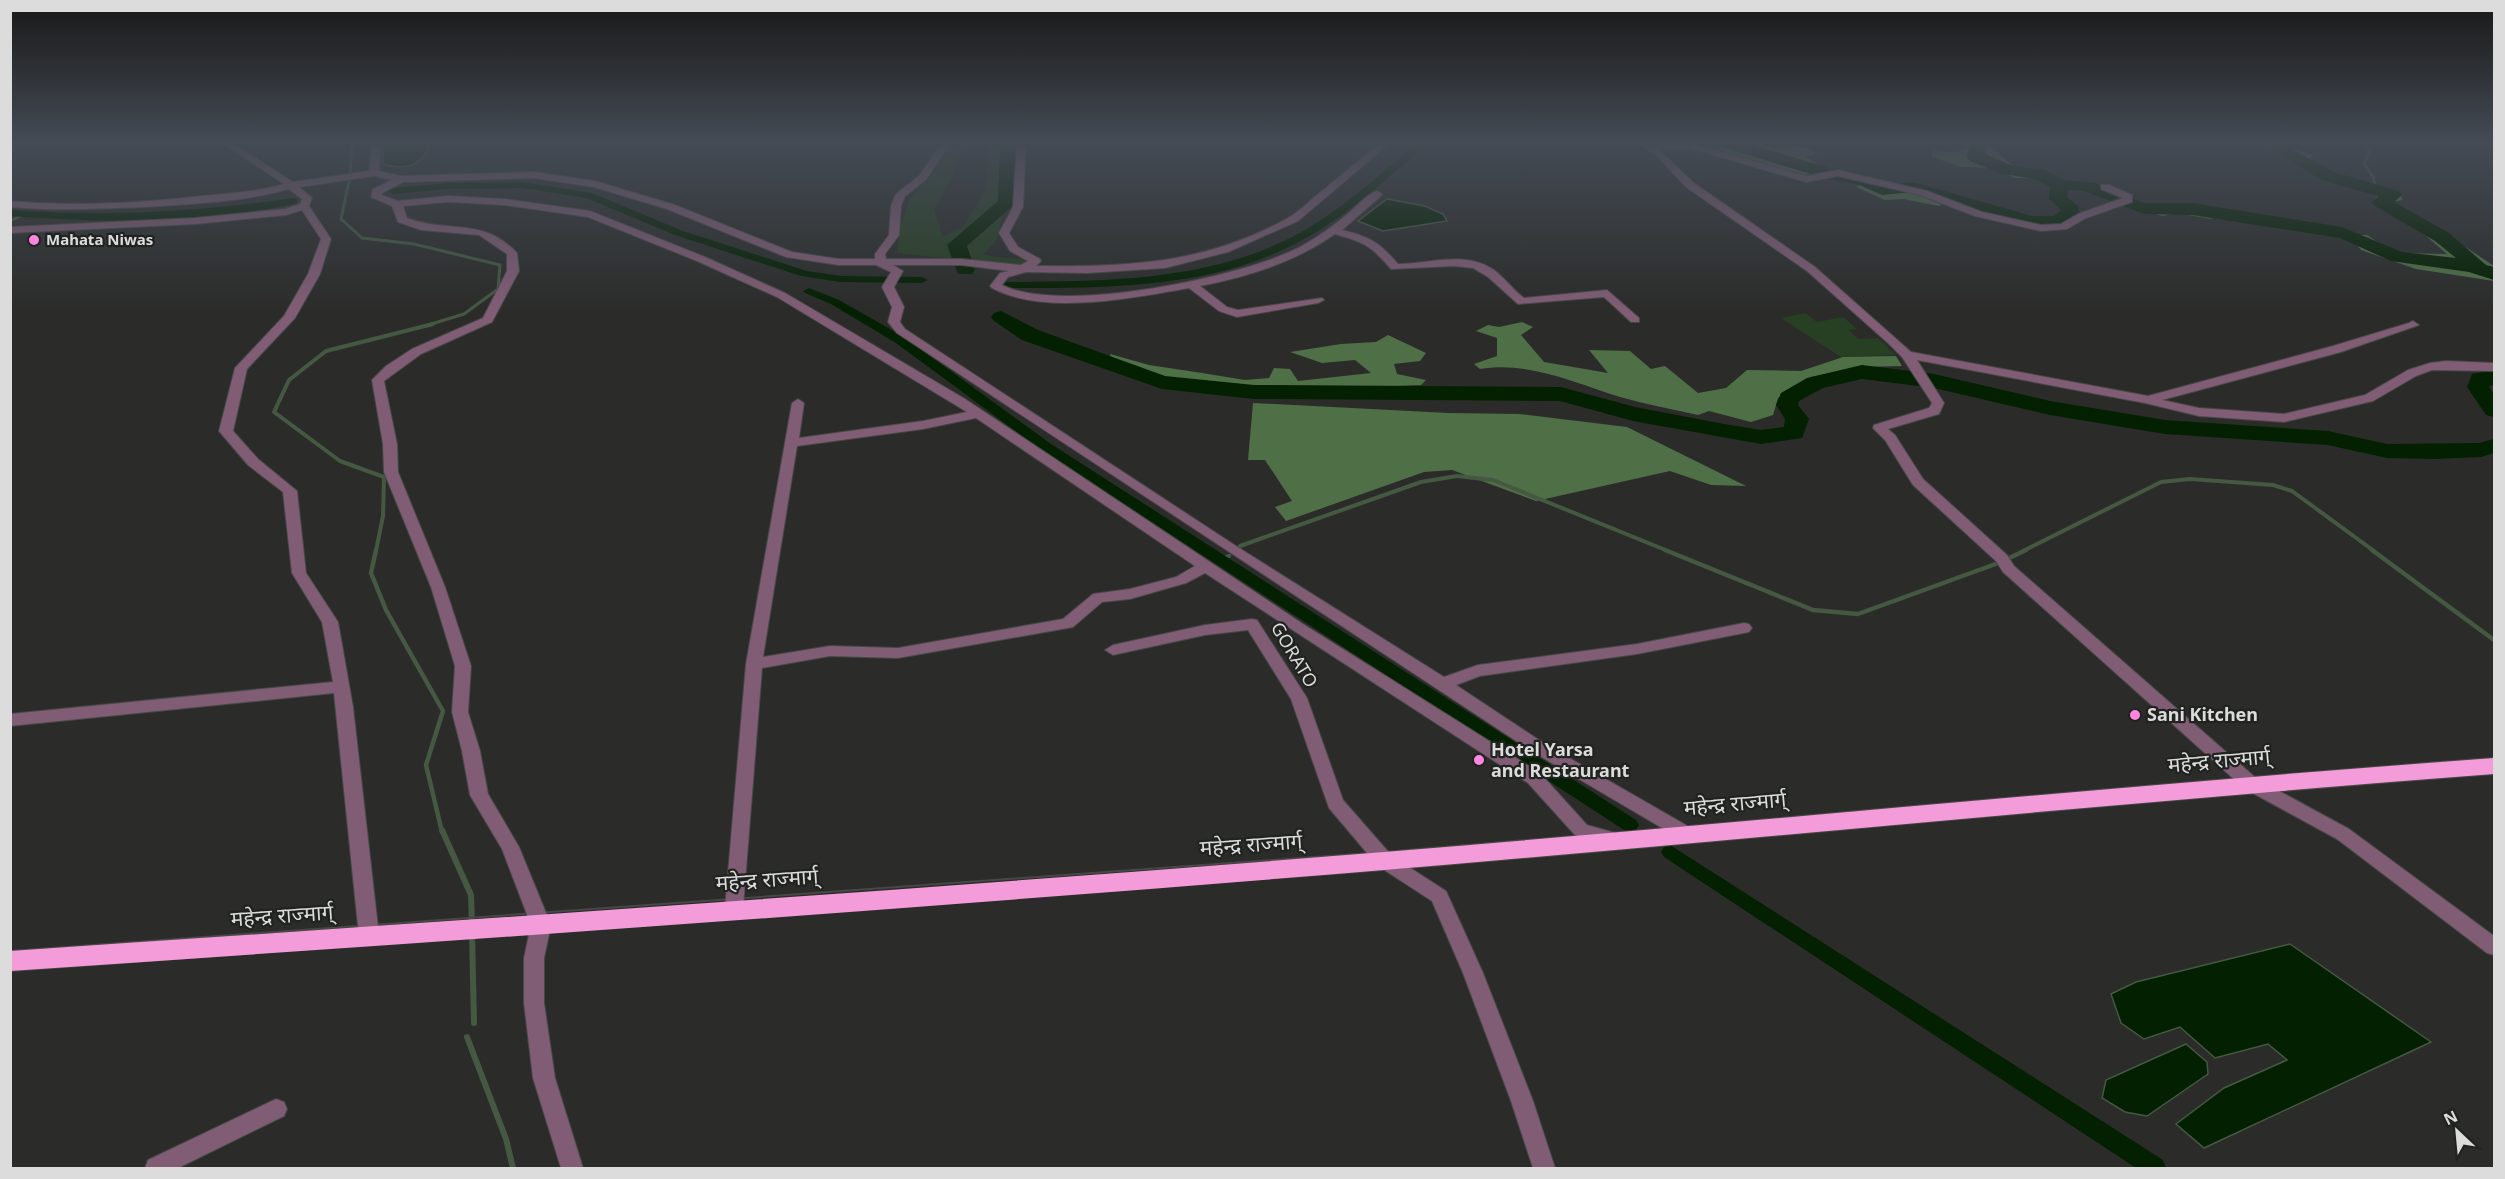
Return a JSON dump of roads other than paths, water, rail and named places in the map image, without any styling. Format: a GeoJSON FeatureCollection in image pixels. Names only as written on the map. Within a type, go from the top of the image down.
{"type":"FeatureCollection","features":[{"type":"Feature","properties":{"kind":"highway","name":"महेन्द्र राज्मार्ग्"},"geometry":{"type":"LineString","coordinates":[[10,961],[532,925],[734,908],[1385,861],[2251,784],[2494,766]]}},
{"type":"Feature","properties":{"kind":"street"},"geometry":{"type":"LineString","coordinates":[[10,204],[53,208],[215,198]]}},
{"type":"Feature","properties":{"kind":"street"},"geometry":{"type":"LineString","coordinates":[[304,206],[307,198]]}},
{"type":"Feature","properties":{"kind":"street"},"geometry":{"type":"LineString","coordinates":[[381,198],[397,204],[448,199],[504,202],[590,214],[701,259],[781,295],[977,414],[1298,628],[1534,778],[1581,830],[1613,839]]}},
{"type":"Feature","properties":{"kind":"street"},"geometry":{"type":"LineString","coordinates":[[641,198],[671,207],[790,255],[838,262],[881,264],[914,261],[962,262],[1059,271],[1143,267],[1224,250],[1294,219],[1319,198]]}},
{"type":"Feature","properties":{"kind":"street"},"geometry":{"type":"LineString","coordinates":[[881,264],[880,254],[894,235],[900,198]]}},
{"type":"Feature","properties":{"kind":"street"},"geometry":{"type":"LineString","coordinates":[[1019,198],[1018,207],[1005,233],[1014,249],[1036,261],[1024,269],[1004,275],[996,286],[1002,293],[1028,298],[1129,294],[1192,285],[1244,273],[1284,258],[1335,231],[1372,198]]}},
{"type":"Feature","properties":{"kind":"street"},"geometry":{"type":"LineString","coordinates":[[1709,198],[1811,269],[1828,287],[1908,356],[1938,403],[1934,411],[1879,428],[1890,438],[1918,482],[2005,564],[2251,784],[2343,834],[2494,947]]}},
{"type":"Feature","properties":{"kind":"street"},"geometry":{"type":"LineString","coordinates":[[1936,198],[1970,211],[2041,228],[2063,227],[2082,216],[2122,202],[2126,198]]}},
{"type":"Feature","properties":{"kind":"street"},"geometry":{"type":"LineString","coordinates":[[397,204],[402,220],[420,227],[482,232],[512,253],[513,271],[488,320],[436,341],[398,360],[378,380],[390,444],[391,472],[438,587],[463,666],[460,712],[471,751],[479,795],[510,847],[532,925],[534,1003],[544,1078],[572,1168]]}},
{"type":"Feature","properties":{"kind":"street"},"geometry":{"type":"LineString","coordinates":[[12,229],[195,221],[286,212],[304,206]]}},
{"type":"Feature","properties":{"kind":"street"},"geometry":{"type":"LineString","coordinates":[[304,206],[326,239],[314,274],[289,318],[241,368],[226,431],[254,462],[290,491],[299,573],[330,622],[341,687],[369,936]]}},
{"type":"Feature","properties":{"kind":"street"},"geometry":{"type":"LineString","coordinates":[[1335,231],[1368,240],[1395,267],[1439,262],[1477,267],[1489,272],[1522,302],[1607,293],[1635,320]]}},
{"type":"Feature","properties":{"kind":"street"},"geometry":{"type":"LineString","coordinates":[[881,264],[897,271],[889,284],[893,300],[898,307],[894,322],[901,331],[1231,549],[1539,747],[1685,833]]}},
{"type":"Feature","properties":{"kind":"street"},"geometry":{"type":"LineString","coordinates":[[1192,285],[1223,309],[1237,314],[1318,300]]}},
{"type":"Feature","properties":{"kind":"street"},"geometry":{"type":"LineString","coordinates":[[2148,400],[2344,347],[2413,325]]}},
{"type":"Feature","properties":{"kind":"street"},"geometry":{"type":"LineString","coordinates":[[1908,356],[2148,400],[2199,412],[2284,418],[2370,398],[2412,373],[2430,367],[2446,365],[2494,367]]}},
{"type":"Feature","properties":{"kind":"street"},"geometry":{"type":"LineString","coordinates":[[734,908],[754,664],[798,403]]}},
{"type":"Feature","properties":{"kind":"street"},"geometry":{"type":"LineString","coordinates":[[791,443],[923,425],[977,414]]}},
{"type":"Feature","properties":{"kind":"street"},"geometry":{"type":"LineString","coordinates":[[754,664],[830,651],[898,653],[1068,624],[1098,598],[1130,594],[1181,580],[1206,566]]}},
{"type":"Feature","properties":{"kind":"street","name":"GORATO"},"geometry":{"type":"LineString","coordinates":[[1113,650],[1205,630],[1252,624],[1299,698],[1335,803],[1385,861]]}},
{"type":"Feature","properties":{"kind":"street"},"geometry":{"type":"LineString","coordinates":[[1443,684],[1478,672],[1638,649],[1744,628]]}},
{"type":"Feature","properties":{"kind":"street"},"geometry":{"type":"LineString","coordinates":[[10,720],[341,687]]}},
{"type":"Feature","properties":{"kind":"street"},"geometry":{"type":"LineString","coordinates":[[1385,861],[1439,896],[1473,973],[1522,1101],[1544,1168]]}},
{"type":"Feature","properties":{"kind":"street"},"geometry":{"type":"LineString","coordinates":[[156,1168],[276,1109]]}},
{"type":"Feature","properties":{"kind":"waterway"},"geometry":{"type":"LineString","coordinates":[[345,198],[341,219],[362,238],[414,244],[500,265],[498,289],[464,314],[428,325]]}},
{"type":"Feature","properties":{"kind":"waterway"},"geometry":{"type":"LineString","coordinates":[[595,198],[679,233],[805,274],[841,279],[922,280]]}},
{"type":"Feature","properties":{"kind":"waterway"},"geometry":{"type":"LineString","coordinates":[[965,270],[957,245],[1007,203],[1007,198]]}},
{"type":"Feature","properties":{"kind":"waterway"},"geometry":{"type":"LineString","coordinates":[[1006,285],[1128,282],[1208,271],[1247,260],[1284,245],[1320,226],[1357,198]]}},
{"type":"Feature","properties":{"kind":"waterway"},"geometry":{"type":"LineString","coordinates":[[1950,198],[2031,222],[2059,221],[2071,212],[2070,207],[2058,198]]}},
{"type":"Feature","properties":{"kind":"waterway"},"geometry":{"type":"LineString","coordinates":[[2115,198],[2144,209],[2192,209],[2342,233],[2398,257],[2469,266],[2494,274]]}},
{"type":"Feature","properties":{"kind":"waterway"},"geometry":{"type":"LineString","coordinates":[[2388,198],[2381,202],[2442,237],[2476,265]]}},
{"type":"Feature","properties":{"kind":"waterway"},"geometry":{"type":"LineString","coordinates":[[10,213],[81,217],[152,216],[293,201]]}},
{"type":"Feature","properties":{"kind":"waterway"},"geometry":{"type":"LineString","coordinates":[[10,221],[23,215]]}},
{"type":"Feature","properties":{"kind":"waterway"},"geometry":{"type":"LineString","coordinates":[[809,291],[835,302],[900,340],[1046,447],[1630,825]]}},
{"type":"Feature","properties":{"kind":"waterway"},"geometry":{"type":"LineString","coordinates":[[1001,317],[1030,335],[1162,382],[1254,392],[1561,394],[1633,414],[1761,437],[1794,433],[1797,419],[1787,405],[1789,398],[1815,383],[1862,372],[1934,381],[2050,408],[2165,427],[2328,438],[2387,451],[2481,450],[2494,446]]}},
{"type":"Feature","properties":{"kind":"waterway"},"geometry":{"type":"LineString","coordinates":[[376,551],[383,516],[384,477],[340,461],[274,412],[289,380],[326,351],[433,324]]}},
{"type":"Feature","properties":{"kind":"waterway"},"geometry":{"type":"LineString","coordinates":[[2494,377],[2480,379],[2478,387],[2494,410]]}},
{"type":"Feature","properties":{"kind":"waterway"},"geometry":{"type":"LineString","coordinates":[[1240,546],[1421,482],[1457,476],[1493,480],[1668,551]]}},
{"type":"Feature","properties":{"kind":"waterway"},"geometry":{"type":"LineString","coordinates":[[2023,551],[2161,482],[2190,479],[2273,485],[2292,491],[2374,551]]}},
{"type":"Feature","properties":{"kind":"waterway"},"geometry":{"type":"LineString","coordinates":[[376,550],[371,573],[386,610],[443,711],[426,765],[442,832]]}},
{"type":"Feature","properties":{"kind":"waterway"},"geometry":{"type":"LineString","coordinates":[[1665,550],[1813,610],[1858,614],[2001,562],[2026,550]]}},
{"type":"Feature","properties":{"kind":"waterway"},"geometry":{"type":"LineString","coordinates":[[2372,550],[2494,640]]}},
{"type":"Feature","properties":{"kind":"waterway"},"geometry":{"type":"LineString","coordinates":[[1222,559],[1229,556]]}},
{"type":"Feature","properties":{"kind":"waterway"},"geometry":{"type":"LineString","coordinates":[[442,830],[471,895],[472,925]]}},
{"type":"Feature","properties":{"kind":"waterway"},"geometry":{"type":"LineString","coordinates":[[1670,852],[2155,1168]]}},
{"type":"Feature","properties":{"kind":"waterway"},"geometry":{"type":"LineString","coordinates":[[472,933],[474,1023]]}},
{"type":"Feature","properties":{"kind":"waterway"},"geometry":{"type":"LineString","coordinates":[[467,1037],[506,1139],[513,1168]]}},
{"type":"Feature","properties":{"kind":"place","name":"Mahata Niwas"},"geometry":{"type":"Point","coordinates":[34,240]}},
{"type":"Feature","properties":{"kind":"place","name":"Sani Kitchen"},"geometry":{"type":"Point","coordinates":[2135,715]}},
{"type":"Feature","properties":{"kind":"place","name":"Hotel Yarsa and Restaurant"},"geometry":{"type":"Point","coordinates":[1479,760]}}]}
